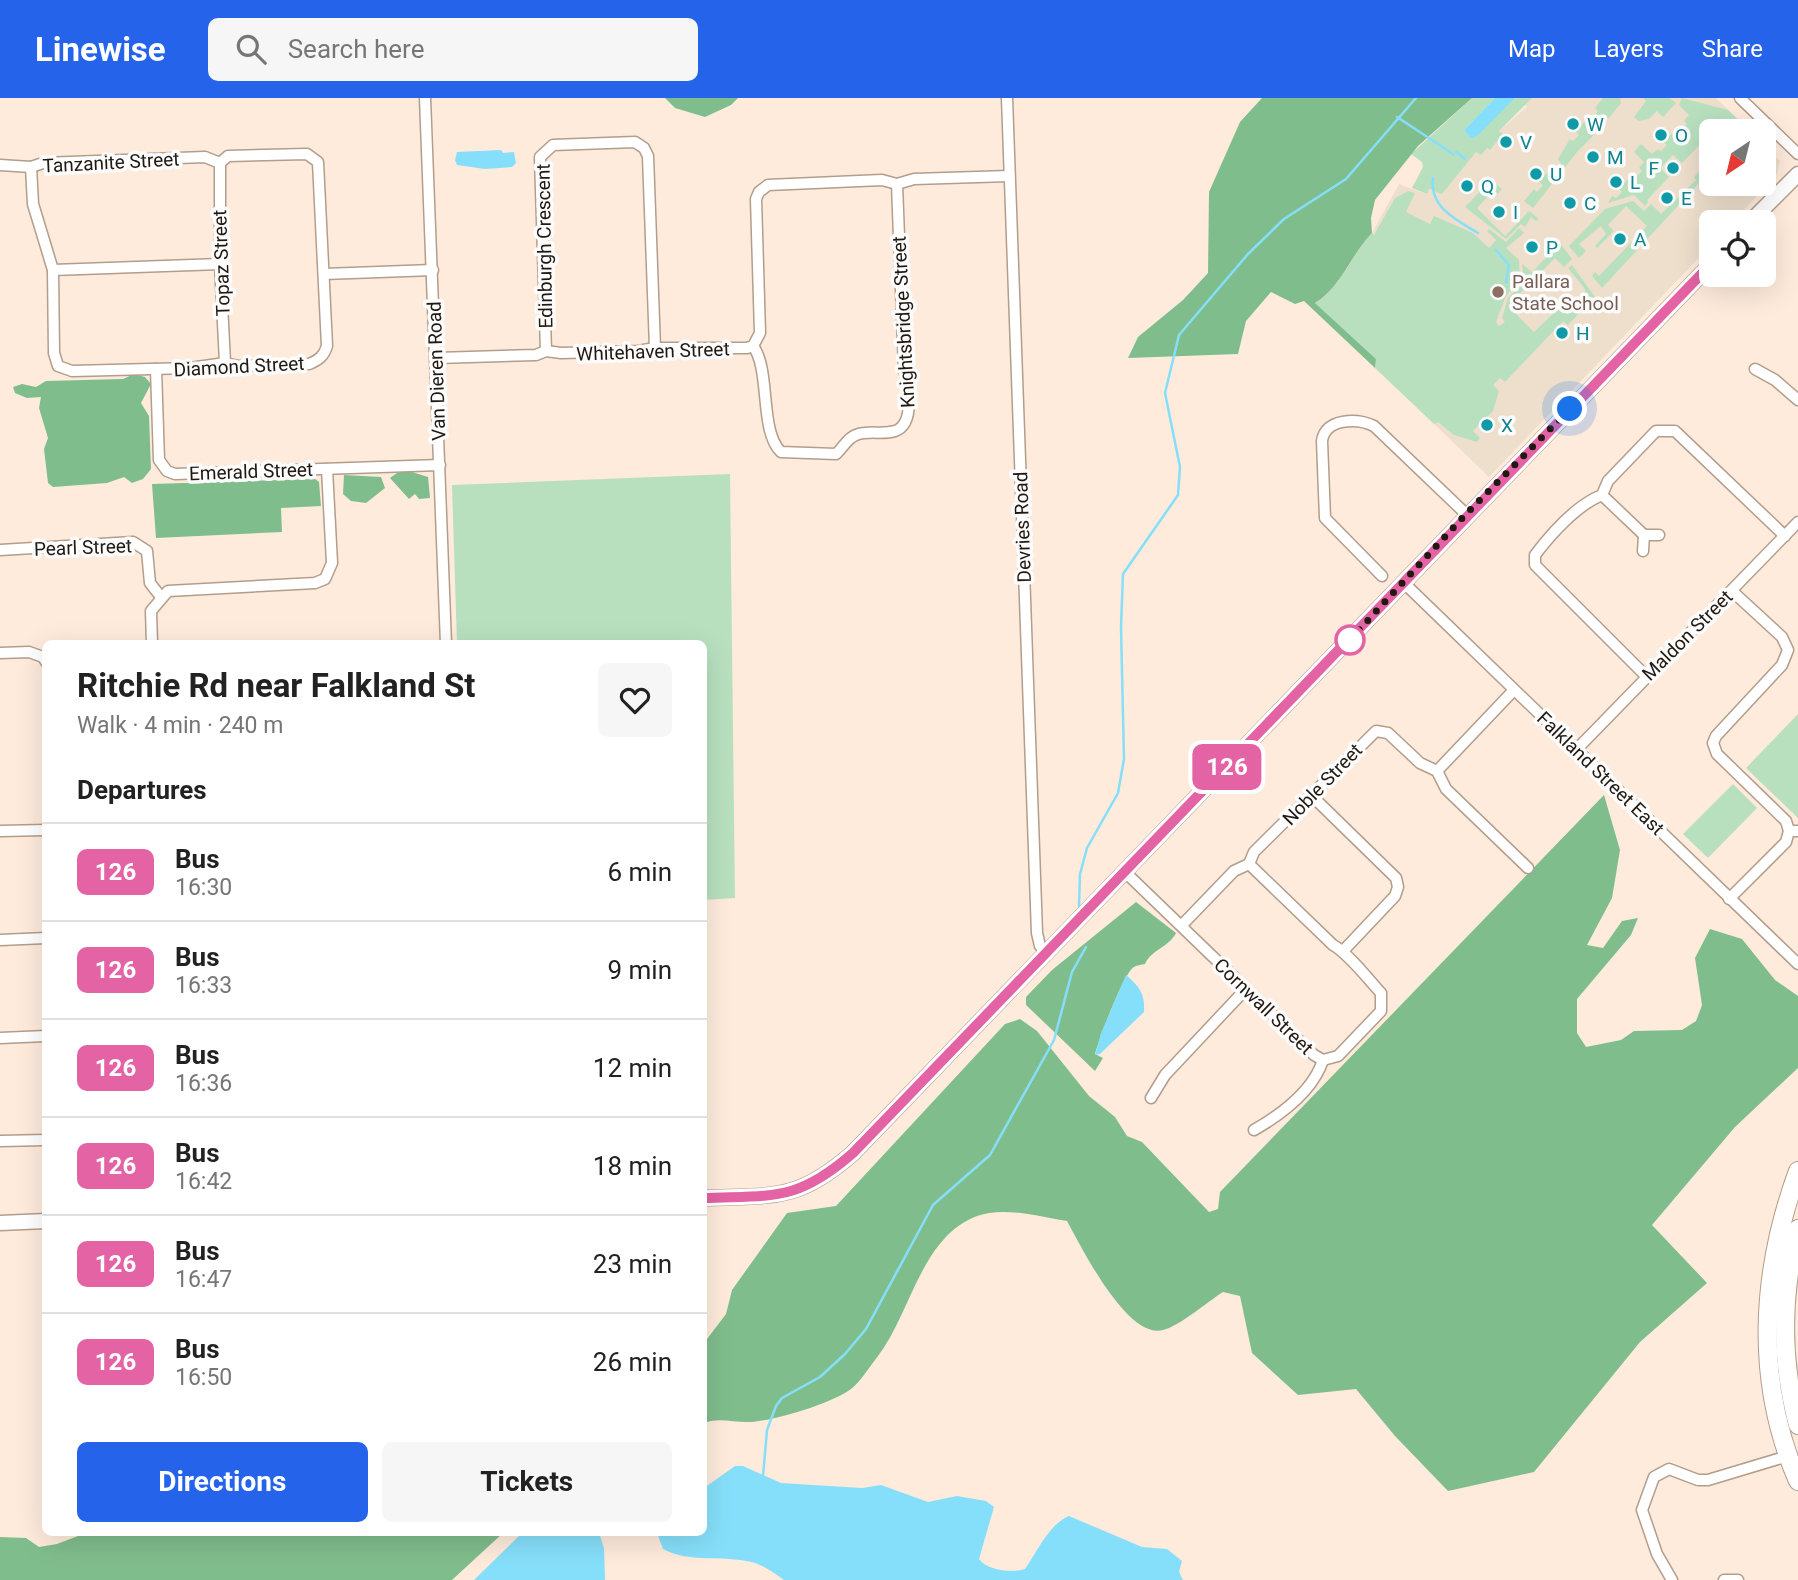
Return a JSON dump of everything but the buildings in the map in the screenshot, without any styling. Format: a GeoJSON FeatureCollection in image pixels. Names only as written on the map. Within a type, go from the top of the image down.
{"type":"FeatureCollection","features":[{"type":"Feature","properties":{"kind":"main road"},"geometry":{"type":"LineString","coordinates":[[1798,1171],[1776,1242],[1767,1302],[1771,1385],[1788,1456],[1798,1481]]}},
{"type":"Feature","properties":{"kind":"main road"},"geometry":{"type":"LineString","coordinates":[[1798,1229],[1787,1285],[1784,1329],[1798,1425]]}},
{"type":"Feature","properties":{"kind":"street","name":"Van Dieren Road"},"geometry":{"type":"LineString","coordinates":[[425,98],[446,640]]}},
{"type":"Feature","properties":{"kind":"street","name":"Devries Road"},"geometry":{"type":"LineString","coordinates":[[1007,98],[1037,933],[1040,946],[1046,953]]}},
{"type":"Feature","properties":{"kind":"street"},"geometry":{"type":"LineString","coordinates":[[1740,98],[1798,154]]}},
{"type":"Feature","properties":{"kind":"street","name":"Edinburgh Crescent"},"geometry":{"type":"LineString","coordinates":[[546,351],[540,157],[553,145],[635,142],[648,156],[655,348]]}},
{"type":"Feature","properties":{"kind":"street","name":"Diamond Street"},"geometry":{"type":"LineString","coordinates":[[31,167],[33,204],[52,270],[54,353],[58,366],[72,371],[317,361],[327,346],[318,162],[307,154],[228,156],[220,163]]}},
{"type":"Feature","properties":{"kind":"street","name":"Tanzanite Street"},"geometry":{"type":"LineString","coordinates":[[0,165],[31,167],[43,163],[205,157],[220,163]]}},
{"type":"Feature","properties":{"kind":"street","name":"Topaz Street"},"geometry":{"type":"LineString","coordinates":[[220,163],[220,264],[225,363]]}},
{"type":"Feature","properties":{"kind":"street"},"geometry":{"type":"LineString","coordinates":[[1762,210],[1798,174]]}},
{"type":"Feature","properties":{"kind":"street","name":"Whitehaven Street"},"geometry":{"type":"LineString","coordinates":[[437,358],[536,355],[546,351],[561,353],[753,346],[760,333],[756,199],[759,191],[768,186],[882,180],[897,184],[914,179],[1009,176]]}},
{"type":"Feature","properties":{"kind":"street","name":"Knightsbridge Street"},"geometry":{"type":"LineString","coordinates":[[753,346],[762,364],[762,388],[775,442],[781,453],[836,454],[853,435],[897,430],[904,425],[907,417],[908,383],[904,369],[897,184]]}},
{"type":"Feature","properties":{"kind":"street"},"geometry":{"type":"LineString","coordinates":[[52,270],[220,264]]}},
{"type":"Feature","properties":{"kind":"street"},"geometry":{"type":"LineString","coordinates":[[324,274],[433,270]]}},
{"type":"Feature","properties":{"kind":"street"},"geometry":{"type":"LineString","coordinates":[[707,1198],[786,1194],[812,1185],[831,1172],[1125,872],[1404,583],[1466,514],[1699,276]]}},
{"type":"Feature","properties":{"kind":"street","name":"Emerald Street"},"geometry":{"type":"LineString","coordinates":[[156,369],[159,460],[167,471],[174,474],[440,465]]}},
{"type":"Feature","properties":{"kind":"street"},"geometry":{"type":"LineString","coordinates":[[1755,369],[1775,380],[1798,400]]}},
{"type":"Feature","properties":{"kind":"street"},"geometry":{"type":"LineString","coordinates":[[1382,576],[1325,518],[1322,441],[1331,425],[1362,422],[1374,426],[1466,514]]}},
{"type":"Feature","properties":{"kind":"street"},"geometry":{"type":"LineString","coordinates":[[1646,676],[1535,565],[1535,555],[1543,544],[1591,500],[1602,495],[1608,481],[1656,431],[1675,431],[1785,536]]}},
{"type":"Feature","properties":{"kind":"street"},"geometry":{"type":"LineString","coordinates":[[152,640],[151,611],[160,597],[168,591],[179,588],[314,583],[325,579],[332,564],[327,469]]}},
{"type":"Feature","properties":{"kind":"street"},"geometry":{"type":"LineString","coordinates":[[1602,495],[1644,535],[1658,535]]}},
{"type":"Feature","properties":{"kind":"street","name":"Maldon Street"},"geometry":{"type":"LineString","coordinates":[[1577,749],[1798,522]]}},
{"type":"Feature","properties":{"kind":"street"},"geometry":{"type":"LineString","coordinates":[[1643,551],[1644,535]]}},
{"type":"Feature","properties":{"kind":"street","name":"Pearl Street"},"geometry":{"type":"LineString","coordinates":[[0,550],[133,542],[147,551],[150,583],[160,597]]}},
{"type":"Feature","properties":{"kind":"street","name":"Falkland Street East"},"geometry":{"type":"LineString","coordinates":[[1404,583],[1798,964]]}},
{"type":"Feature","properties":{"kind":"street"},"geometry":{"type":"LineString","coordinates":[[1729,899],[1794,831],[1717,754],[1713,743],[1716,736],[1782,665],[1788,650],[1782,637],[1732,591]]}},
{"type":"Feature","properties":{"kind":"street"},"geometry":{"type":"LineString","coordinates":[[0,653],[29,652],[42,657]]}},
{"type":"Feature","properties":{"kind":"street"},"geometry":{"type":"LineString","coordinates":[[1437,771],[1514,690]]}},
{"type":"Feature","properties":{"kind":"street","name":"Noble Street"},"geometry":{"type":"LineString","coordinates":[[1182,925],[1234,871],[1250,864],[1254,852],[1313,797],[1323,782],[1376,731],[1388,733],[1420,763],[1437,771],[1446,789],[1528,868]]}},
{"type":"Feature","properties":{"kind":"street"},"geometry":{"type":"LineString","coordinates":[[1313,797],[1396,878],[1398,887],[1395,896],[1343,951]]}},
{"type":"Feature","properties":{"kind":"street"},"geometry":{"type":"LineString","coordinates":[[0,831],[42,830]]}},
{"type":"Feature","properties":{"kind":"street","name":"Cornwall Street"},"geometry":{"type":"LineString","coordinates":[[1125,872],[1182,925],[1237,980],[1244,991],[1323,1060],[1338,1056],[1381,1011],[1381,993],[1350,963],[1343,951],[1333,945],[1250,864]]}},
{"type":"Feature","properties":{"kind":"street"},"geometry":{"type":"LineString","coordinates":[[0,940],[42,938]]}},
{"type":"Feature","properties":{"kind":"street"},"geometry":{"type":"LineString","coordinates":[[1151,1098],[1165,1075],[1244,991]]}},
{"type":"Feature","properties":{"kind":"street"},"geometry":{"type":"LineString","coordinates":[[0,1038],[42,1037]]}},
{"type":"Feature","properties":{"kind":"street"},"geometry":{"type":"LineString","coordinates":[[1254,1130],[1277,1117],[1317,1076],[1323,1060]]}},
{"type":"Feature","properties":{"kind":"street"},"geometry":{"type":"LineString","coordinates":[[0,1140],[42,1140]]}},
{"type":"Feature","properties":{"kind":"street"},"geometry":{"type":"LineString","coordinates":[[0,1223],[42,1221]]}},
{"type":"Feature","properties":{"kind":"street"},"geometry":{"type":"LineString","coordinates":[[1672,1580],[1657,1554],[1642,1510],[1654,1477],[1669,1469],[1698,1480],[1708,1480],[1788,1456]]}},
{"type":"Feature","properties":{"kind":"street"},"geometry":{"type":"LineString","coordinates":[[1724,1580],[1738,1580]]}},
{"type":"Feature","properties":{"kind":"shaded area","name":"Pallara State School"},"geometry":{"type":"Polygon","coordinates":[[[1527,98],[1716,98],[1738,119],[1699,119],[1699,196],[1757,196],[1744,210],[1699,210],[1699,258],[1489,477],[1311,305],[1372,233],[1399,184],[1426,194],[1429,189],[1442,193],[1478,149],[1527,107],[1523,102],[1527,98]]]}},
{"type":"Feature","properties":{"kind":"shaded area","name":"Pallara State School"},"geometry":{"type":"Polygon","coordinates":[[[1776,157],[1780,161],[1776,175],[1776,157]]]}},
{"type":"Feature","properties":{"kind":"green space"},"geometry":{"type":"Polygon","coordinates":[[[665,98],[738,98],[731,105],[705,117],[675,108],[665,98]]]}},
{"type":"Feature","properties":{"kind":"green space"},"geometry":{"type":"Polygon","coordinates":[[[1262,98],[1472,98],[1418,146],[1375,200],[1371,218],[1372,233],[1332,288],[1315,303],[1376,359],[1375,368],[1304,301],[1295,304],[1271,292],[1246,321],[1238,354],[1128,358],[1138,337],[1183,300],[1208,273],[1209,192],[1240,122],[1262,98]]]}},
{"type":"Feature","properties":{"kind":"green space"},"geometry":{"type":"Polygon","coordinates":[[[1472,98],[1495,98],[1464,130],[1471,139],[1515,98],[1532,98],[1499,131],[1503,134],[1490,150],[1487,148],[1481,155],[1476,152],[1442,194],[1429,189],[1427,194],[1412,188],[1423,167],[1422,162],[1411,154],[1472,98]]]}},
{"type":"Feature","properties":{"kind":"green space"},"geometry":{"type":"Polygon","coordinates":[[[1603,98],[1620,98],[1621,103],[1609,118],[1605,116],[1600,123],[1603,126],[1577,152],[1533,208],[1524,201],[1534,189],[1537,192],[1543,185],[1539,182],[1552,167],[1556,169],[1561,163],[1558,159],[1570,139],[1573,141],[1579,135],[1576,132],[1589,116],[1592,118],[1598,111],[1595,108],[1603,98]]]}},
{"type":"Feature","properties":{"kind":"green space"},"geometry":{"type":"Polygon","coordinates":[[[1643,98],[1669,98],[1676,103],[1663,117],[1657,111],[1649,119],[1639,121],[1634,117],[1646,101],[1643,98]]]}},
{"type":"Feature","properties":{"kind":"green space"},"geometry":{"type":"Polygon","coordinates":[[[1682,98],[1728,110],[1737,119],[1699,119],[1699,146],[1682,163],[1673,155],[1660,168],[1669,177],[1647,200],[1645,206],[1634,195],[1608,203],[1612,196],[1616,198],[1622,192],[1619,189],[1633,174],[1636,177],[1642,171],[1639,168],[1644,162],[1634,152],[1641,144],[1652,154],[1658,149],[1661,151],[1667,145],[1664,142],[1678,127],[1681,130],[1687,124],[1684,121],[1689,115],[1679,105],[1682,98]]]}},
{"type":"Feature","properties":{"kind":"green space"},"geometry":{"type":"Polygon","coordinates":[[[1699,171],[1699,183],[1602,288],[1592,276],[1595,272],[1599,276],[1647,226],[1626,206],[1608,225],[1614,231],[1597,248],[1595,246],[1606,234],[1601,226],[1579,244],[1586,251],[1579,258],[1569,246],[1605,209],[1633,201],[1644,211],[1651,204],[1661,214],[1696,180],[1694,177],[1699,171]]]}},
{"type":"Feature","properties":{"kind":"green space"},"geometry":{"type":"Polygon","coordinates":[[[1491,180],[1502,189],[1495,197],[1491,193],[1477,208],[1505,236],[1529,211],[1539,219],[1536,221],[1531,217],[1525,227],[1521,224],[1506,239],[1465,207],[1491,180]]]}},
{"type":"Feature","properties":{"kind":"green space"},"geometry":{"type":"Polygon","coordinates":[[[1408,191],[1415,193],[1406,212],[1430,224],[1434,216],[1473,233],[1489,248],[1496,240],[1487,231],[1489,229],[1506,242],[1519,228],[1524,233],[1506,248],[1519,260],[1520,280],[1506,296],[1496,322],[1499,326],[1505,322],[1502,318],[1508,298],[1521,284],[1525,288],[1508,306],[1534,332],[1559,308],[1564,313],[1586,290],[1568,268],[1572,265],[1595,297],[1568,325],[1563,321],[1505,382],[1500,378],[1493,385],[1499,391],[1493,411],[1473,431],[1480,438],[1477,442],[1454,435],[1438,422],[1434,424],[1375,368],[1376,359],[1315,303],[1332,289],[1372,233],[1374,235],[1395,198],[1408,191]]]}},
{"type":"Feature","properties":{"kind":"green space"},"geometry":{"type":"Polygon","coordinates":[[[1560,243],[1572,259],[1564,267],[1555,258],[1528,286],[1524,281],[1522,264],[1532,272],[1560,243]]]}},
{"type":"Feature","properties":{"kind":"green space"},"geometry":{"type":"Polygon","coordinates":[[[134,374],[145,377],[151,384],[141,403],[149,416],[151,469],[143,479],[132,483],[124,477],[107,483],[53,487],[48,483],[44,449],[48,438],[39,408],[41,397],[27,398],[15,393],[13,387],[22,384],[36,387],[46,381],[123,379],[134,374]]]}},
{"type":"Feature","properties":{"kind":"green space"},"geometry":{"type":"Polygon","coordinates":[[[409,471],[428,477],[430,498],[419,499],[415,494],[409,499],[390,478],[397,473],[409,471]]]}},
{"type":"Feature","properties":{"kind":"green space"},"geometry":{"type":"Polygon","coordinates":[[[730,474],[735,898],[707,900],[707,640],[457,640],[452,485],[730,474]]]}},
{"type":"Feature","properties":{"kind":"green space"},"geometry":{"type":"Polygon","coordinates":[[[344,475],[381,477],[385,488],[366,503],[351,501],[343,494],[344,475]]]}},
{"type":"Feature","properties":{"kind":"green space"},"geometry":{"type":"Polygon","coordinates":[[[315,479],[319,482],[321,506],[281,508],[282,532],[156,538],[152,484],[315,479]]]}},
{"type":"Feature","properties":{"kind":"green space"},"geometry":{"type":"Polygon","coordinates":[[[1798,714],[1798,818],[1746,768],[1798,714]]]}},
{"type":"Feature","properties":{"kind":"green space"},"geometry":{"type":"Polygon","coordinates":[[[1733,784],[1757,808],[1708,858],[1683,834],[1733,784]]]}},
{"type":"Feature","properties":{"kind":"green space"},"geometry":{"type":"Polygon","coordinates":[[[1604,795],[1620,850],[1612,898],[1587,945],[1603,948],[1622,921],[1638,918],[1631,935],[1577,999],[1577,1033],[1586,1047],[1621,1040],[1634,1031],[1682,1030],[1696,1021],[1702,1005],[1695,958],[1710,929],[1742,939],[1775,980],[1798,996],[1798,1068],[1735,1127],[1652,1225],[1707,1283],[1640,1342],[1534,1472],[1448,1491],[1395,1436],[1356,1389],[1298,1395],[1252,1353],[1240,1296],[1223,1292],[1170,1328],[1149,1329],[1135,1321],[1107,1289],[1067,1221],[1010,1212],[977,1216],[958,1226],[943,1241],[930,1258],[878,1356],[851,1389],[817,1406],[775,1418],[751,1422],[707,1422],[707,1339],[726,1314],[732,1290],[787,1213],[836,1206],[1005,1024],[1020,1019],[1037,1031],[1089,1096],[1115,1117],[1127,1136],[1142,1142],[1209,1212],[1218,1209],[1220,1192],[1604,795]]]}},
{"type":"Feature","properties":{"kind":"green space"},"geometry":{"type":"Polygon","coordinates":[[[1136,902],[1176,933],[1145,964],[1134,967],[1124,981],[1097,1046],[1095,1054],[1103,1058],[1095,1071],[1026,1005],[1026,997],[1052,970],[1136,902]]]}},
{"type":"Feature","properties":{"kind":"green space"},"geometry":{"type":"Polygon","coordinates":[[[78,1536],[500,1536],[452,1580],[0,1580],[0,1537],[26,1538],[39,1547],[78,1536]]]}},
{"type":"Feature","properties":{"kind":"water"},"geometry":{"type":"Polygon","coordinates":[[[1495,98],[1515,98],[1471,139],[1464,130],[1495,98]]]}},
{"type":"Feature","properties":{"kind":"water"},"geometry":{"type":"Polygon","coordinates":[[[501,150],[503,153],[514,152],[516,163],[512,167],[485,169],[457,165],[455,160],[457,152],[501,150]]]}},
{"type":"Feature","properties":{"kind":"water"},"geometry":{"type":"Polygon","coordinates":[[[1126,975],[1141,991],[1144,1012],[1100,1054],[1095,1055],[1101,1033],[1126,975]]]}},
{"type":"Feature","properties":{"kind":"water"},"geometry":{"type":"Polygon","coordinates":[[[735,1466],[743,1466],[781,1483],[862,1488],[881,1485],[928,1502],[957,1496],[986,1501],[994,1507],[979,1559],[988,1566],[1007,1571],[1025,1569],[1049,1532],[1069,1516],[1142,1547],[1167,1549],[1182,1561],[1179,1572],[1183,1580],[784,1580],[766,1568],[744,1560],[696,1558],[673,1554],[663,1549],[658,1536],[707,1536],[707,1486],[735,1466]]]}},
{"type":"Feature","properties":{"kind":"water"},"geometry":{"type":"Polygon","coordinates":[[[519,1536],[600,1536],[604,1548],[605,1580],[474,1580],[519,1536]]]}},
{"type":"Feature","properties":{"kind":"waterway"},"geometry":{"type":"LineString","coordinates":[[1079,906],[1080,874],[1087,848],[1118,793],[1124,759],[1121,627],[1123,574],[1178,495],[1180,467],[1165,393],[1179,335],[1248,254],[1284,219],[1346,179],[1416,98]]}},
{"type":"Feature","properties":{"kind":"waterway"},"geometry":{"type":"LineString","coordinates":[[1397,117],[1453,154]]}},
{"type":"Feature","properties":{"kind":"waterway"},"geometry":{"type":"LineString","coordinates":[[1456,152],[1465,159]]}},
{"type":"Feature","properties":{"kind":"waterway"},"geometry":{"type":"LineString","coordinates":[[1433,178],[1435,197],[1440,205],[1453,218],[1478,233]]}},
{"type":"Feature","properties":{"kind":"waterway"},"geometry":{"type":"LineString","coordinates":[[1496,250],[1509,265],[1506,283]]}},
{"type":"Feature","properties":{"kind":"waterway"},"geometry":{"type":"LineString","coordinates":[[763,1476],[767,1430],[776,1406],[782,1398],[820,1377],[845,1354],[866,1329],[933,1205],[990,1155],[1054,1040],[1072,972],[1086,947]]}},
{"type":"Feature","properties":{"kind":"bus line","name":"126"},"geometry":{"type":"LineString","coordinates":[[707,1198],[786,1194],[812,1185],[853,1153],[1327,664],[1466,514],[1699,276]]}},
{"type":"Feature","properties":{"kind":"place","name":"W"},"geometry":{"type":"Point","coordinates":[1573,124]}},
{"type":"Feature","properties":{"kind":"place","name":"O"},"geometry":{"type":"Point","coordinates":[1661,135]}},
{"type":"Feature","properties":{"kind":"place","name":"V"},"geometry":{"type":"Point","coordinates":[1506,142]}},
{"type":"Feature","properties":{"kind":"place","name":"M"},"geometry":{"type":"Point","coordinates":[1593,157]}},
{"type":"Feature","properties":{"kind":"place","name":"F"},"geometry":{"type":"Point","coordinates":[1673,168]}},
{"type":"Feature","properties":{"kind":"place","name":"U"},"geometry":{"type":"Point","coordinates":[1536,174]}},
{"type":"Feature","properties":{"kind":"place","name":"L"},"geometry":{"type":"Point","coordinates":[1616,182]}},
{"type":"Feature","properties":{"kind":"place","name":"Q"},"geometry":{"type":"Point","coordinates":[1467,186]}},
{"type":"Feature","properties":{"kind":"place","name":"E"},"geometry":{"type":"Point","coordinates":[1667,198]}},
{"type":"Feature","properties":{"kind":"place","name":"C"},"geometry":{"type":"Point","coordinates":[1570,203]}},
{"type":"Feature","properties":{"kind":"place","name":"I"},"geometry":{"type":"Point","coordinates":[1499,212]}},
{"type":"Feature","properties":{"kind":"place","name":"A"},"geometry":{"type":"Point","coordinates":[1620,239]}},
{"type":"Feature","properties":{"kind":"place","name":"P"},"geometry":{"type":"Point","coordinates":[1532,247]}},
{"type":"Feature","properties":{"kind":"place","name":"Pallara State School"},"geometry":{"type":"Point","coordinates":[1498,292]}},
{"type":"Feature","properties":{"kind":"place","name":"H"},"geometry":{"type":"Point","coordinates":[1562,333]}},
{"type":"Feature","properties":{"kind":"place","name":"X"},"geometry":{"type":"Point","coordinates":[1487,425]}},
{"type":"Feature","properties":{"kind":"route"},"geometry":{"type":"LineString","coordinates":[[1350,640],[1346,644],[1466,514],[1570,409]]}}]}
